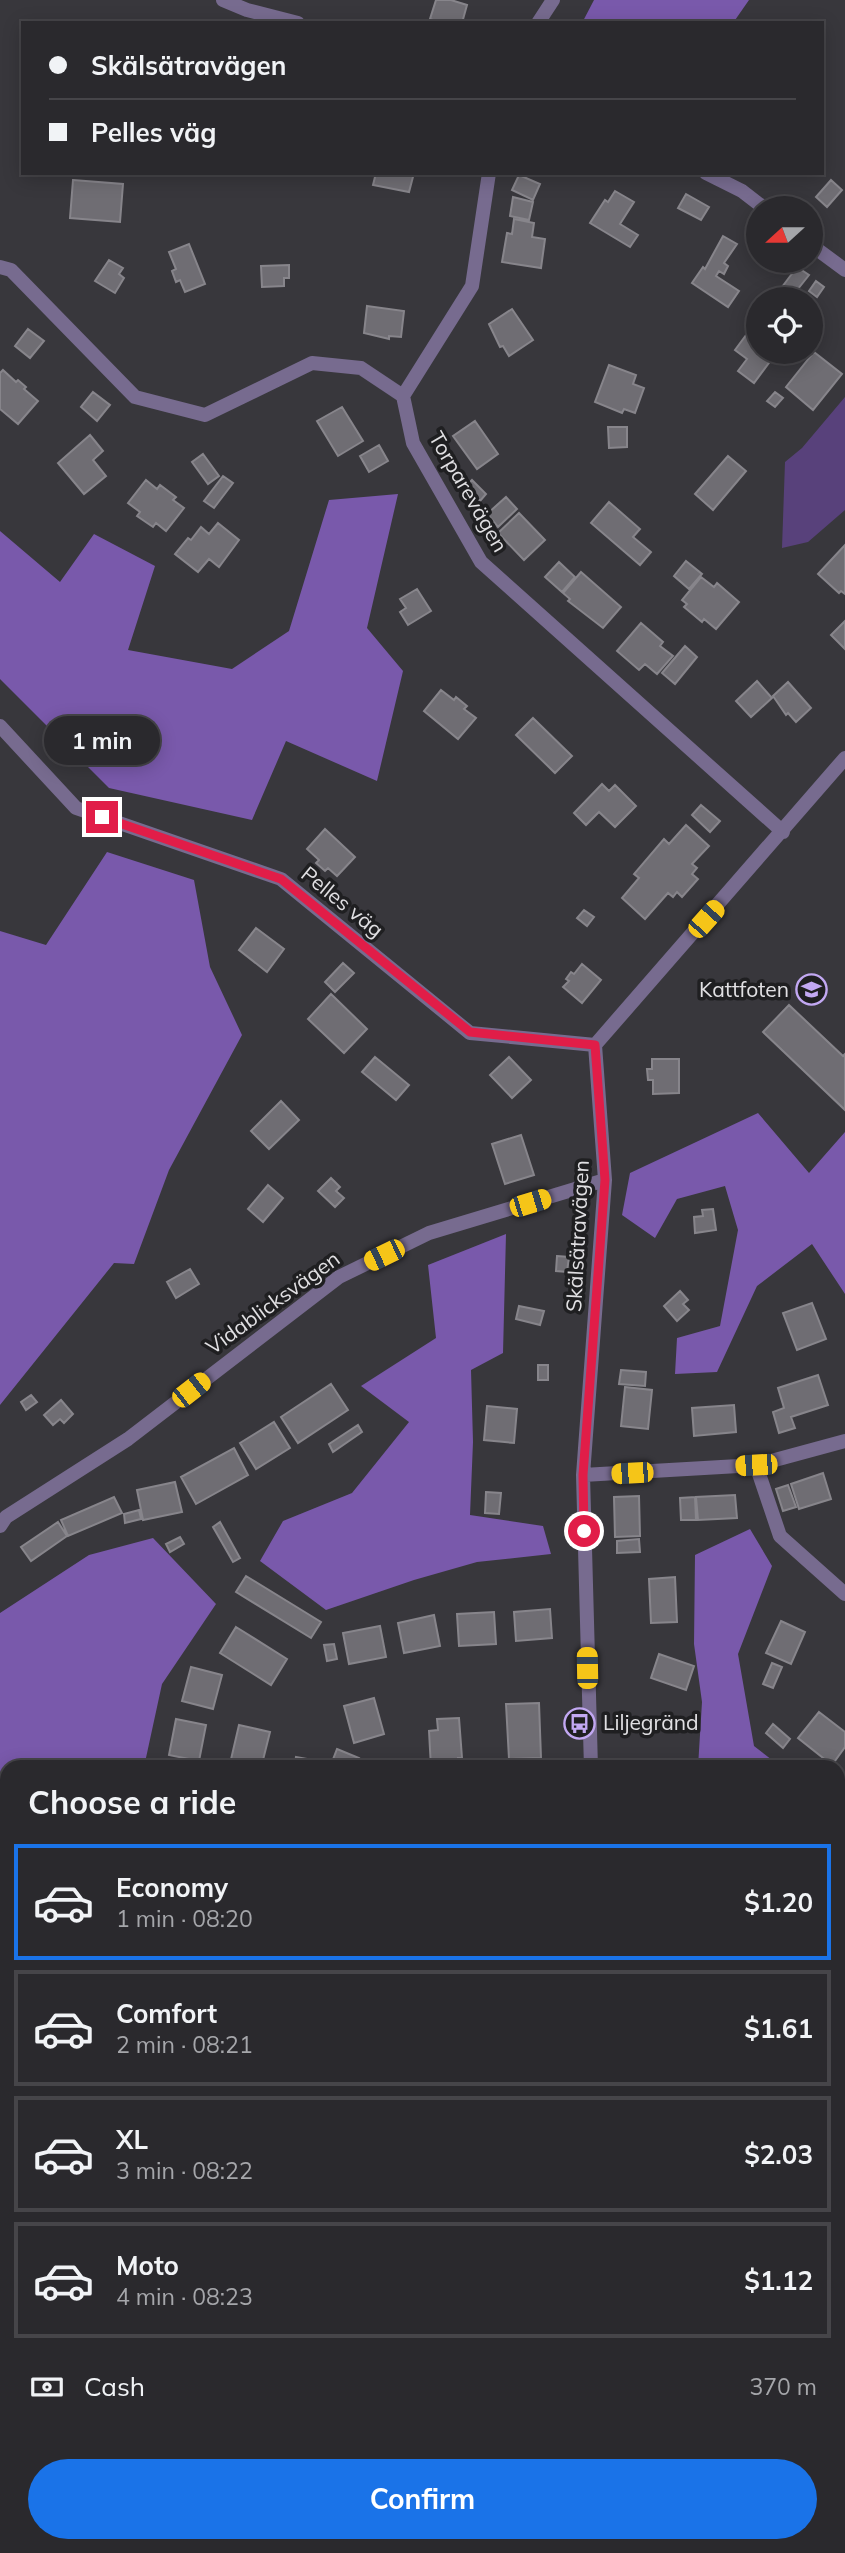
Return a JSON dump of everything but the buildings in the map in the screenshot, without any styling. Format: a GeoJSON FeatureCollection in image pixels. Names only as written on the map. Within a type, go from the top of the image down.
{"type":"FeatureCollection","features":[{"type":"Feature","properties":{"kind":"street"},"geometry":{"type":"LineString","coordinates":[[223,0],[247,10],[290,21]]}},
{"type":"Feature","properties":{"kind":"street"},"geometry":{"type":"LineString","coordinates":[[539,21],[553,0]]}},
{"type":"Feature","properties":{"kind":"street"},"geometry":{"type":"LineString","coordinates":[[0,267],[11,270],[135,397],[205,415],[312,363],[361,368],[403,396],[472,286],[489,175]]}},
{"type":"Feature","properties":{"kind":"street"},"geometry":{"type":"LineString","coordinates":[[710,175],[748,196]]}},
{"type":"Feature","properties":{"kind":"street"},"geometry":{"type":"LineString","coordinates":[[823,254],[845,270]]}},
{"type":"Feature","properties":{"kind":"street","name":"Torparevägen"},"geometry":{"type":"LineString","coordinates":[[403,396],[413,443],[481,562],[783,832]]}},
{"type":"Feature","properties":{"kind":"street","name":"Pelles väg"},"geometry":{"type":"LineString","coordinates":[[0,726],[76,808],[281,879],[470,1032],[595,1045]]}},
{"type":"Feature","properties":{"kind":"street"},"geometry":{"type":"LineString","coordinates":[[595,1045],[845,758]]}},
{"type":"Feature","properties":{"kind":"street","name":"Skälsätravägen"},"geometry":{"type":"LineString","coordinates":[[592,1760],[583,1475],[605,1180],[595,1045]]}},
{"type":"Feature","properties":{"kind":"street","name":"Vidablicksvägen"},"geometry":{"type":"LineString","coordinates":[[0,1526],[6,1517],[128,1439],[339,1277],[429,1233],[605,1180]]}},
{"type":"Feature","properties":{"kind":"street"},"geometry":{"type":"LineString","coordinates":[[583,1475],[756,1465],[845,1441]]}},
{"type":"Feature","properties":{"kind":"street"},"geometry":{"type":"LineString","coordinates":[[756,1465],[780,1536],[845,1594]]}},
{"type":"Feature","properties":{"kind":"shaded area"},"geometry":{"type":"Polygon","coordinates":[[[594,0],[749,0],[734,21],[583,21],[594,0]]]}},
{"type":"Feature","properties":{"kind":"shaded area"},"geometry":{"type":"Polygon","coordinates":[[[845,397],[845,510],[808,542],[782,548],[785,462],[802,448],[845,397]]]}},
{"type":"Feature","properties":{"kind":"shaded area"},"geometry":{"type":"Polygon","coordinates":[[[398,494],[367,628],[403,671],[377,781],[286,741],[252,820],[109,788],[0,679],[0,531],[60,582],[94,534],[155,566],[128,650],[232,669],[289,631],[329,500],[398,494]]]}},
{"type":"Feature","properties":{"kind":"shaded area"},"geometry":{"type":"Polygon","coordinates":[[[107,852],[194,880],[210,967],[242,1035],[169,1170],[134,1264],[114,1263],[0,1405],[0,931],[46,945],[107,852]]]}},
{"type":"Feature","properties":{"kind":"shaded area"},"geometry":{"type":"Polygon","coordinates":[[[758,1113],[809,1173],[845,1132],[845,1294],[812,1244],[757,1286],[717,1372],[675,1374],[677,1338],[720,1326],[738,1230],[725,1186],[677,1199],[655,1238],[622,1215],[630,1173],[758,1113]]]}},
{"type":"Feature","properties":{"kind":"shaded area"},"geometry":{"type":"Polygon","coordinates":[[[506,1234],[503,1353],[471,1370],[473,1442],[470,1515],[543,1526],[551,1554],[477,1562],[326,1610],[260,1561],[283,1521],[352,1493],[409,1422],[361,1386],[436,1338],[428,1265],[506,1234]]]}},
{"type":"Feature","properties":{"kind":"shaded area"},"geometry":{"type":"Polygon","coordinates":[[[750,1529],[772,1566],[738,1654],[754,1746],[772,1760],[698,1760],[702,1702],[694,1644],[695,1555],[750,1529]]]}},
{"type":"Feature","properties":{"kind":"shaded area"},"geometry":{"type":"Polygon","coordinates":[[[153,1538],[216,1604],[162,1684],[146,1760],[0,1760],[0,1613],[89,1555],[153,1538]]]}},
{"type":"Feature","properties":{"kind":"place","name":"Kattfoten"},"geometry":{"type":"Point","coordinates":[812,990]}},
{"type":"Feature","properties":{"kind":"place","name":"Liljegränd"},"geometry":{"type":"Point","coordinates":[580,1723]}},
{"type":"Feature","properties":{"kind":"route"},"geometry":{"type":"LineString","coordinates":[[102,817],[281,879],[470,1032],[595,1045],[605,1180],[583,1475],[584,1531]]}}]}
